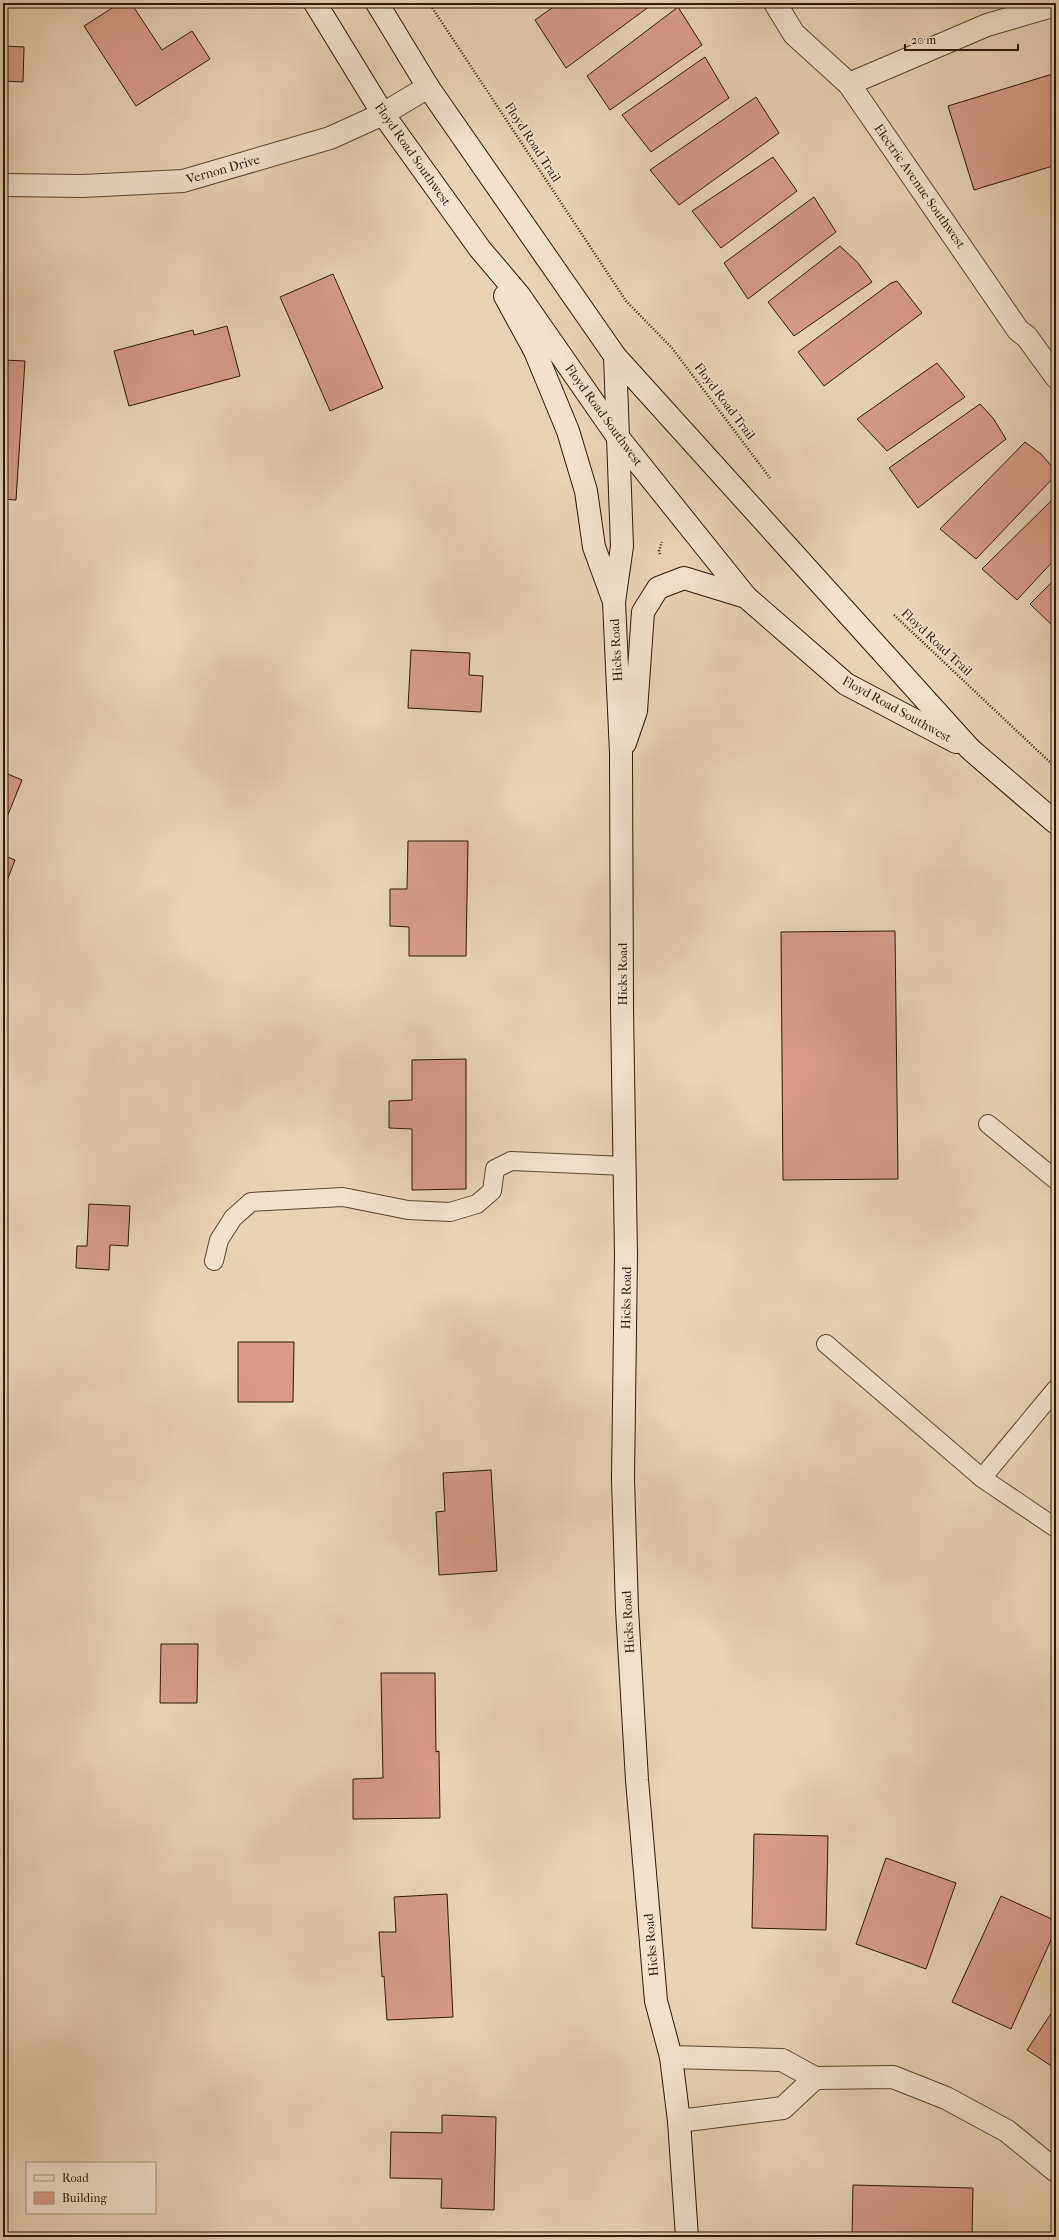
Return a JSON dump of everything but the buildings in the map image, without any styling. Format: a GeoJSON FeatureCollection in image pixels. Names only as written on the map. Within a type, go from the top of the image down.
{"type":"FeatureCollection","features":[{"type":"Feature","properties":{"kind":"street","name":"Floyd Road Southwest"},"geometry":{"type":"LineString","coordinates":[[315,3],[383,114],[480,249],[519,295],[617,436],[746,597],[846,684],[970,749]]}},
{"type":"Feature","properties":{"kind":"street","name":"Floyd Road Southwest"},"geometry":{"type":"LineString","coordinates":[[376,3],[428,87],[615,356],[970,749],[1056,823]]}},
{"type":"Feature","properties":{"kind":"street","name":"Electric Avenue Southwest"},"geometry":{"type":"LineString","coordinates":[[775,3],[794,34],[849,84],[1018,330],[1027,337],[1056,377]]}},
{"type":"Feature","properties":{"kind":"street"},"geometry":{"type":"LineString","coordinates":[[849,84],[987,25],[1056,5]]}},
{"type":"Feature","properties":{"kind":"street","name":"Vernon Drive"},"geometry":{"type":"LineString","coordinates":[[3,185],[83,186],[183,181],[330,138],[383,114],[428,87]]}},
{"type":"Feature","properties":{"kind":"street"},"geometry":{"type":"LineString","coordinates":[[480,249],[535,351],[568,431],[586,491],[594,547],[614,602]]}},
{"type":"Feature","properties":{"kind":"street","name":"Hicks Road"},"geometry":{"type":"LineString","coordinates":[[615,356],[622,546],[614,602],[621,753],[626,1255],[623,1479],[627,1617],[636,1772],[656,2001],[670,2057],[679,2121],[687,2237]]}},
{"type":"Feature","properties":{"kind":"street"},"geometry":{"type":"LineString","coordinates":[[621,753],[636,711],[643,612],[658,588],[684,578],[746,597]]}},
{"type":"Feature","properties":{"kind":"street"},"geometry":{"type":"LineString","coordinates":[[670,2057],[782,2060],[815,2078],[893,2077],[946,2098],[1007,2132],[1056,2171]]}},
{"type":"Feature","properties":{"kind":"street"},"geometry":{"type":"LineString","coordinates":[[679,2121],[783,2108],[815,2078]]}},
{"type":"Feature","properties":{"kind":"lane"},"geometry":{"type":"LineString","coordinates":[[988,1124],[1056,1180]]}},
{"type":"Feature","properties":{"kind":"lane"},"geometry":{"type":"LineString","coordinates":[[214,1261],[219,1240],[232,1218],[251,1202],[343,1197],[408,1210],[450,1212],[477,1204],[492,1191],[495,1169],[511,1161],[624,1166]]}},
{"type":"Feature","properties":{"kind":"lane"},"geometry":{"type":"LineString","coordinates":[[826,1344],[982,1478],[1056,1528]]}},
{"type":"Feature","properties":{"kind":"lane"},"geometry":{"type":"LineString","coordinates":[[982,1478],[1056,1389]]}},
{"type":"Feature","properties":{"kind":"path","name":"Floyd Road Trail"},"geometry":{"type":"LineString","coordinates":[[429,3],[626,301],[672,348],[773,482]]}},
{"type":"Feature","properties":{"kind":"path","name":"Floyd Road Trail"},"geometry":{"type":"LineString","coordinates":[[889,611],[1056,768]]}}]}
